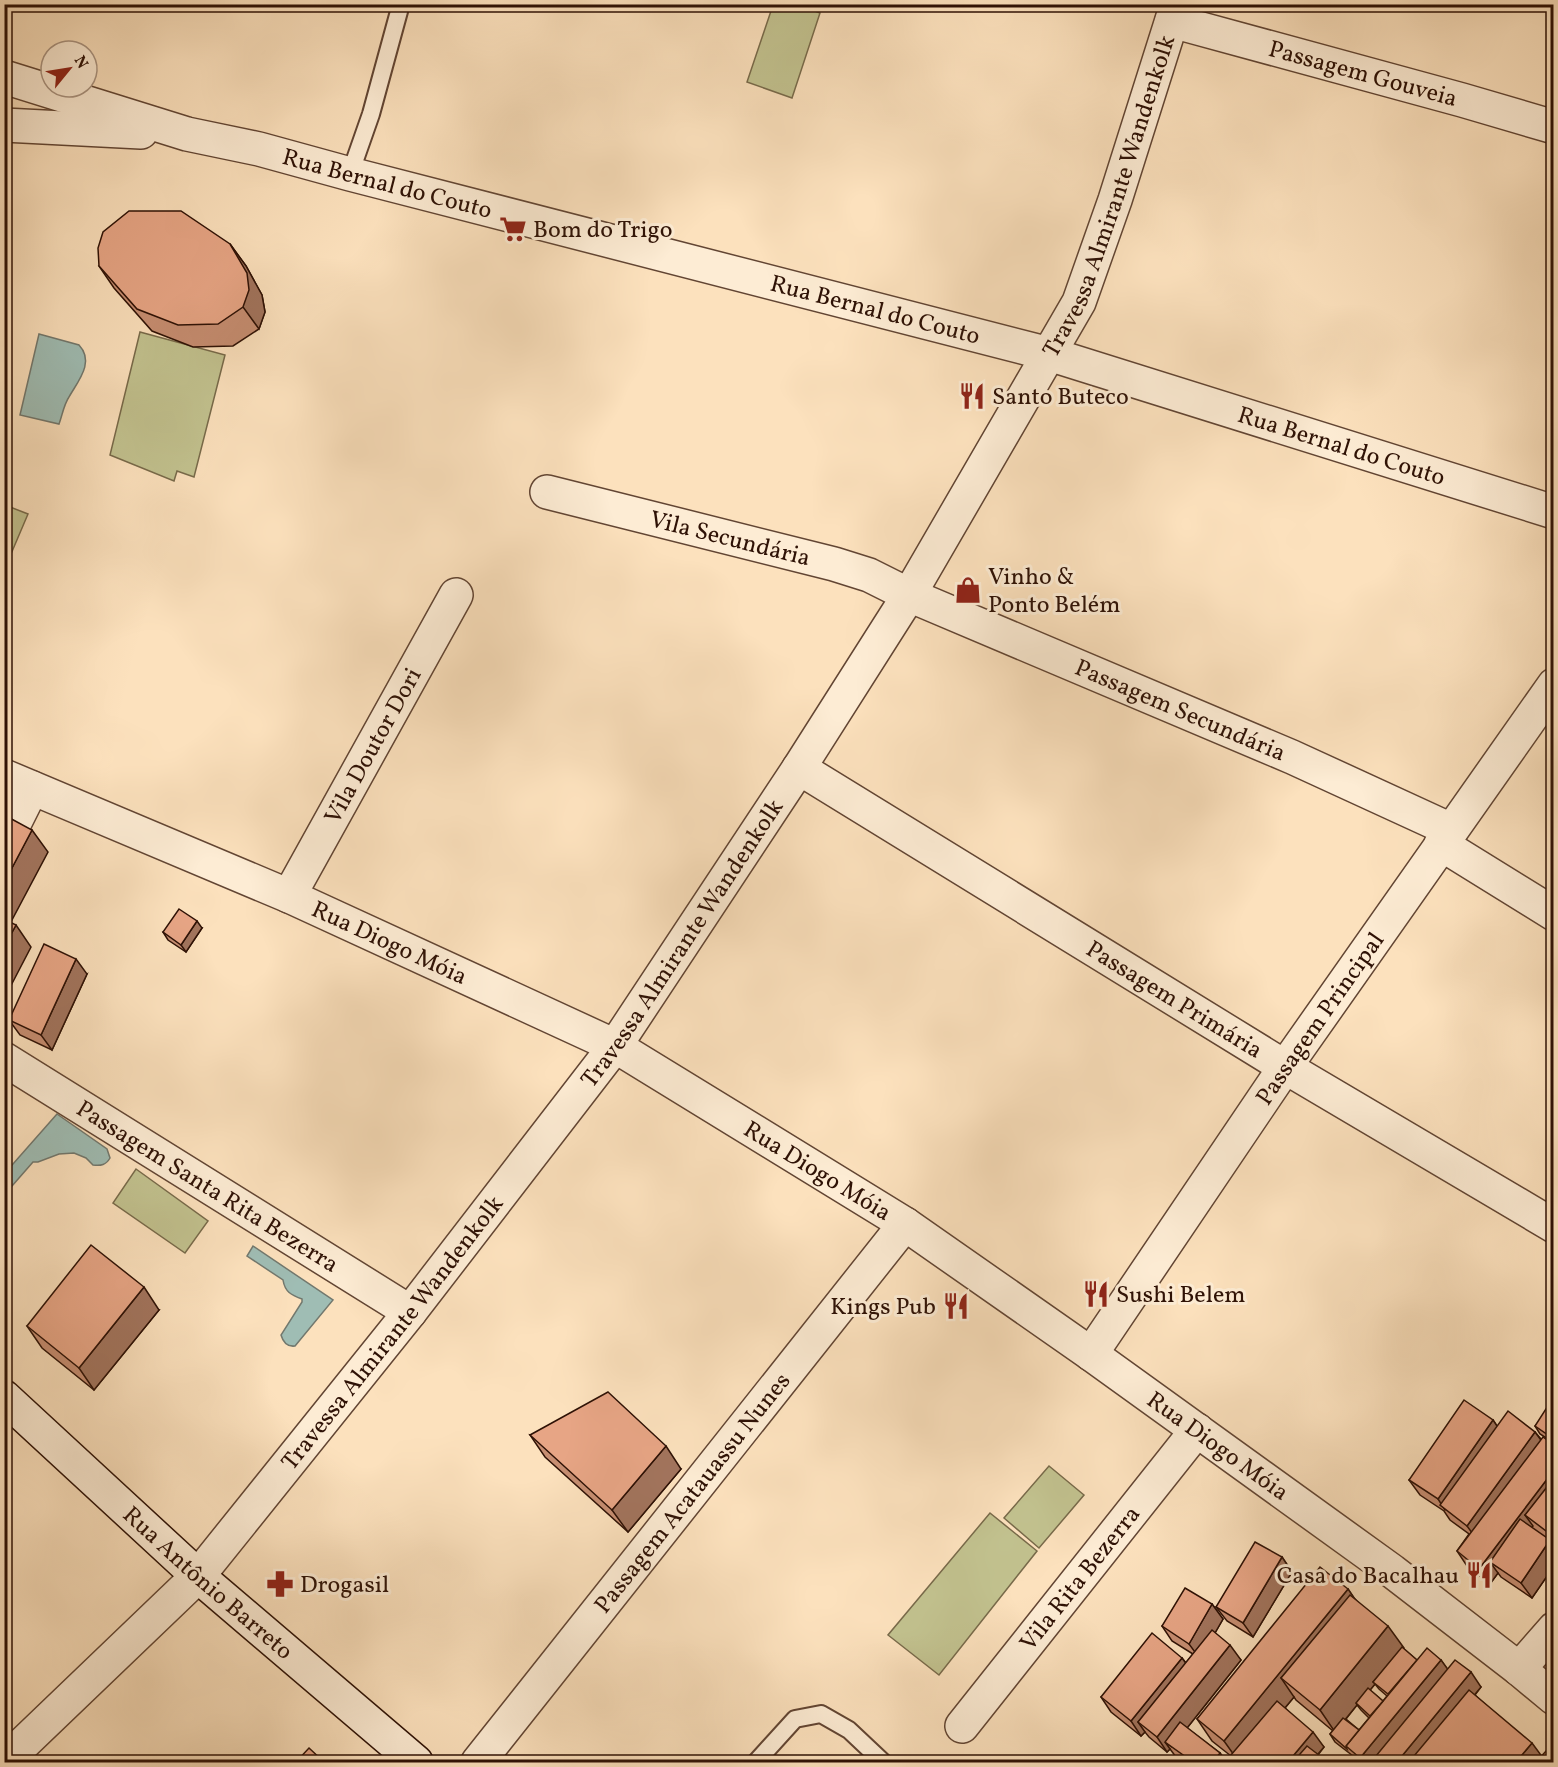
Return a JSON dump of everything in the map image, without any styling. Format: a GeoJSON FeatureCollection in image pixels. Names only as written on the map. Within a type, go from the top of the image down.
{"type":"FeatureCollection","features":[{"type":"Feature","properties":{"kind":"street","name":"Passagem Gouveia"},"geometry":{"type":"LineString","coordinates":[[1174,13],[1554,127]]}},
{"type":"Feature","properties":{"kind":"street","name":"Travessa Almirante Wandenkolk"},"geometry":{"type":"LineString","coordinates":[[4,1762],[198,1576],[410,1312],[615,1046],[799,768],[909,595],[1079,302],[1115,200],[1174,13]]}},
{"type":"Feature","properties":{"kind":"street","name":"Rua Bernal do Couto"},"geometry":{"type":"LineString","coordinates":[[4,77],[187,134],[259,149],[1049,354],[1554,512]]}},
{"type":"Feature","properties":{"kind":"street","name":"Rua Bernal do Couto"},"geometry":{"type":"LineString","coordinates":[[4,125],[187,134]]}},
{"type":"Feature","properties":{"kind":"street","name":"Vila Secundária"},"geometry":{"type":"LineString","coordinates":[[548,492],[834,564],[869,575],[909,595]]}},
{"type":"Feature","properties":{"kind":"street","name":"Vila Doutor Dori"},"geometry":{"type":"LineString","coordinates":[[289,896],[456,595]]}},
{"type":"Feature","properties":{"kind":"street","name":"Passagem Secundária"},"geometry":{"type":"LineString","coordinates":[[909,595],[1292,757],[1446,837],[1554,914]]}},
{"type":"Feature","properties":{"kind":"street","name":"Passagem Principal"},"geometry":{"type":"LineString","coordinates":[[1090,1354],[1284,1066],[1554,685]]}},
{"type":"Feature","properties":{"kind":"street","name":"Passagem Primária"},"geometry":{"type":"LineString","coordinates":[[799,768],[1284,1066],[1554,1226]]}},
{"type":"Feature","properties":{"kind":"street","name":"Rua Diogo Móia"},"geometry":{"type":"LineString","coordinates":[[18,782],[289,896],[615,1046],[905,1224],[1392,1571],[1554,1698]]}},
{"type":"Feature","properties":{"kind":"street"},"geometry":{"type":"LineString","coordinates":[[4,844],[18,782]]}},
{"type":"Feature","properties":{"kind":"street","name":"Passagem Santa Rita Bezerra"},"geometry":{"type":"LineString","coordinates":[[4,1059],[410,1312]]}},
{"type":"Feature","properties":{"kind":"street","name":"Passagem Acatauassu Nunes"},"geometry":{"type":"LineString","coordinates":[[478,1762],[905,1224]]}},
{"type":"Feature","properties":{"kind":"street","name":"Rua Antônio Barreto"},"geometry":{"type":"LineString","coordinates":[[4,1397],[198,1576],[416,1762]]}},
{"type":"Feature","properties":{"kind":"street","name":"Vila Rita Bezerra"},"geometry":{"type":"LineString","coordinates":[[962,1726],[1197,1430]]}},
{"type":"Feature","properties":{"kind":"street"},"geometry":{"type":"LineString","coordinates":[[1519,1669],[1554,1629]]}},
{"type":"Feature","properties":{"kind":"lane"},"geometry":{"type":"LineString","coordinates":[[350,174],[371,114],[401,4]]}},
{"type":"Feature","properties":{"kind":"lane"},"geometry":{"type":"LineString","coordinates":[[756,1762],[795,1719],[821,1714],[849,1730],[883,1762]]}},
{"type":"Feature","properties":{"kind":"green space"},"geometry":{"type":"Polygon","coordinates":[[[773,5],[800,5],[820,13],[792,98],[747,82],[773,5]]]}},
{"type":"Feature","properties":{"kind":"green space"},"geometry":{"type":"Polygon","coordinates":[[[140,332],[225,355],[194,477],[177,471],[174,481],[110,455],[140,332]]]}},
{"type":"Feature","properties":{"kind":"green space"},"geometry":{"type":"Polygon","coordinates":[[[4,505],[28,514],[5,568],[4,505]]]}},
{"type":"Feature","properties":{"kind":"green space"},"geometry":{"type":"Polygon","coordinates":[[[136,1169],[208,1221],[185,1253],[113,1203],[136,1169]]]}},
{"type":"Feature","properties":{"kind":"green space"},"geometry":{"type":"Polygon","coordinates":[[[1049,1466],[1084,1495],[1039,1548],[1004,1518],[1049,1466]]]}},
{"type":"Feature","properties":{"kind":"green space"},"geometry":{"type":"Polygon","coordinates":[[[990,1513],[1037,1551],[939,1675],[888,1635],[990,1513]]]}},
{"type":"Feature","properties":{"kind":"water"},"geometry":{"type":"Polygon","coordinates":[[[39,334],[79,345],[84,351],[83,371],[66,403],[59,424],[20,415],[39,334]]]}},
{"type":"Feature","properties":{"kind":"water"},"geometry":{"type":"Polygon","coordinates":[[[57,1114],[107,1149],[110,1158],[103,1164],[93,1165],[86,1158],[74,1153],[59,1154],[33,1162],[5,1194],[5,1173],[57,1114]]]}},
{"type":"Feature","properties":{"kind":"water"},"geometry":{"type":"Polygon","coordinates":[[[253,1246],[333,1300],[295,1346],[286,1344],[281,1335],[302,1299],[289,1292],[283,1280],[247,1256],[253,1246]]]}},
{"type":"Feature","properties":{"kind":"building"},"geometry":{"type":"Polygon","coordinates":[[[129,211],[181,211],[230,244],[247,273],[249,290],[243,307],[218,324],[178,325],[137,309],[99,266],[98,248],[103,232],[129,211]]]}},
{"type":"Feature","properties":{"kind":"building"},"geometry":{"type":"Polygon","coordinates":[[[6,816],[32,830],[4,883],[4,818],[6,816]]]}},
{"type":"Feature","properties":{"kind":"building"},"geometry":{"type":"Polygon","coordinates":[[[179,909],[197,921],[181,945],[163,932],[179,909]]]}},
{"type":"Feature","properties":{"kind":"building"},"geometry":{"type":"Polygon","coordinates":[[[4,919],[16,925],[4,947],[4,919]]]}},
{"type":"Feature","properties":{"kind":"building"},"geometry":{"type":"Polygon","coordinates":[[[44,944],[76,959],[41,1035],[9,1020],[44,944]]]}},
{"type":"Feature","properties":{"kind":"building"},"geometry":{"type":"Polygon","coordinates":[[[91,1245],[144,1287],[79,1368],[27,1326],[91,1245]]]}},
{"type":"Feature","properties":{"kind":"building"},"geometry":{"type":"Polygon","coordinates":[[[608,1392],[666,1446],[612,1510],[530,1435],[608,1392]]]}},
{"type":"Feature","properties":{"kind":"building"},"geometry":{"type":"Polygon","coordinates":[[[1464,1400],[1493,1420],[1438,1499],[1409,1480],[1464,1400]]]}},
{"type":"Feature","properties":{"kind":"building"},"geometry":{"type":"Polygon","coordinates":[[[1551,1401],[1554,1403],[1554,1439],[1535,1426],[1551,1401]]]}},
{"type":"Feature","properties":{"kind":"building"},"geometry":{"type":"Polygon","coordinates":[[[1508,1411],[1535,1432],[1467,1526],[1440,1505],[1508,1411]]]}},
{"type":"Feature","properties":{"kind":"building"},"geometry":{"type":"Polygon","coordinates":[[[1543,1437],[1554,1445],[1554,1470],[1479,1569],[1457,1551],[1543,1437]]]}},
{"type":"Feature","properties":{"kind":"building"},"geometry":{"type":"Polygon","coordinates":[[[1554,1478],[1554,1537],[1525,1515],[1554,1478]]]}},
{"type":"Feature","properties":{"kind":"building"},"geometry":{"type":"Polygon","coordinates":[[[1520,1519],[1550,1540],[1521,1583],[1490,1562],[1520,1519]]]}},
{"type":"Feature","properties":{"kind":"building"},"geometry":{"type":"Polygon","coordinates":[[[1255,1542],[1282,1557],[1243,1623],[1216,1607],[1255,1542]]]}},
{"type":"Feature","properties":{"kind":"building"},"geometry":{"type":"Polygon","coordinates":[[[1320,1567],[1348,1589],[1224,1741],[1197,1719],[1320,1567]]]}},
{"type":"Feature","properties":{"kind":"building"},"geometry":{"type":"Polygon","coordinates":[[[1185,1588],[1212,1604],[1189,1644],[1162,1626],[1185,1588]]]}},
{"type":"Feature","properties":{"kind":"building"},"geometry":{"type":"Polygon","coordinates":[[[1350,1595],[1388,1626],[1320,1710],[1281,1678],[1350,1595]]]}},
{"type":"Feature","properties":{"kind":"building"},"geometry":{"type":"Polygon","coordinates":[[[1212,1630],[1230,1645],[1157,1737],[1138,1722],[1212,1630]]]}},
{"type":"Feature","properties":{"kind":"building"},"geometry":{"type":"Polygon","coordinates":[[[1152,1633],[1182,1658],[1131,1721],[1101,1697],[1152,1633]]]}},
{"type":"Feature","properties":{"kind":"building"},"geometry":{"type":"Polygon","coordinates":[[[1402,1647],[1417,1660],[1388,1694],[1373,1682],[1402,1647]]]}},
{"type":"Feature","properties":{"kind":"building"},"geometry":{"type":"Polygon","coordinates":[[[1427,1648],[1441,1660],[1360,1758],[1346,1746],[1427,1648]]]}},
{"type":"Feature","properties":{"kind":"building"},"geometry":{"type":"Polygon","coordinates":[[[1455,1660],[1471,1672],[1397,1762],[1371,1762],[1455,1660]]]}},
{"type":"Feature","properties":{"kind":"building"},"geometry":{"type":"Polygon","coordinates":[[[1368,1688],[1383,1701],[1370,1716],[1356,1703],[1368,1688]]]}},
{"type":"Feature","properties":{"kind":"building"},"geometry":{"type":"Polygon","coordinates":[[[1469,1690],[1532,1743],[1516,1762],[1409,1762],[1469,1690]]]}},
{"type":"Feature","properties":{"kind":"building"},"geometry":{"type":"Polygon","coordinates":[[[1277,1701],[1313,1732],[1288,1762],[1225,1762],[1277,1701]]]}},
{"type":"Feature","properties":{"kind":"building"},"geometry":{"type":"Polygon","coordinates":[[[1343,1718],[1359,1730],[1346,1746],[1347,1749],[1330,1734],[1343,1718]]]}},
{"type":"Feature","properties":{"kind":"building"},"geometry":{"type":"Polygon","coordinates":[[[1180,1722],[1220,1753],[1213,1762],[1193,1762],[1165,1742],[1180,1722]]]}},
{"type":"Feature","properties":{"kind":"building"},"geometry":{"type":"Polygon","coordinates":[[[1307,1746],[1328,1762],[1293,1762],[1307,1746]]]}},
{"type":"Feature","properties":{"kind":"building"},"geometry":{"type":"Polygon","coordinates":[[[309,1748],[324,1762],[296,1762],[309,1748]]]}},
{"type":"Feature","properties":{"kind":"building"},"geometry":{"type":"Polygon","coordinates":[[[1547,1750],[1554,1755],[1554,1762],[1536,1762],[1547,1750]]]}},
{"type":"Feature","properties":{"kind":"place","name":"Bom do Trigo"},"geometry":{"type":"Point","coordinates":[513,229]}},
{"type":"Feature","properties":{"kind":"place","name":"Santo Buteco"},"geometry":{"type":"Point","coordinates":[972,396]}},
{"type":"Feature","properties":{"kind":"place","name":"Vinho & Ponto Belém"},"geometry":{"type":"Point","coordinates":[968,590]}},
{"type":"Feature","properties":{"kind":"place","name":"Sushi Belem"},"geometry":{"type":"Point","coordinates":[1096,1294]}},
{"type":"Feature","properties":{"kind":"place","name":"Kings Pub"},"geometry":{"type":"Point","coordinates":[956,1306]}},
{"type":"Feature","properties":{"kind":"place","name":"Casa do Bacalhau"},"geometry":{"type":"Point","coordinates":[1479,1575]}},
{"type":"Feature","properties":{"kind":"place","name":"Drogasil"},"geometry":{"type":"Point","coordinates":[280,1584]}}]}
